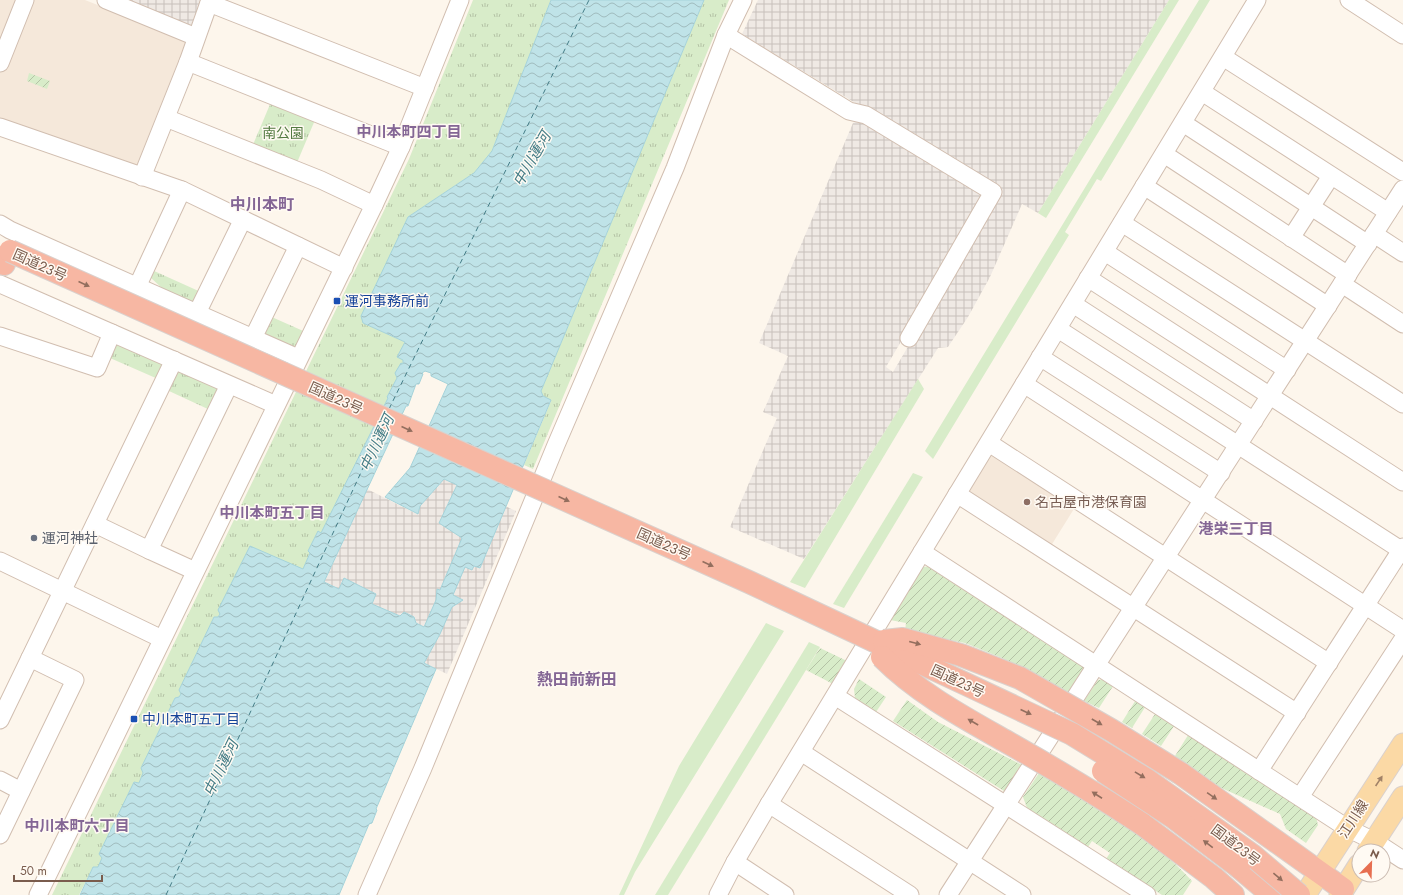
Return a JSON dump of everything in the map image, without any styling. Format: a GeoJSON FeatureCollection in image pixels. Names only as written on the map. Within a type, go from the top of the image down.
{"type":"FeatureCollection","features":[{"type":"Feature","properties":{"kind":"highway","name":"国道23号"},"geometry":{"type":"LineString","coordinates":[[2,259],[749,582],[1072,751],[1122,782],[1173,817],[1240,867],[1272,895]]}},
{"type":"Feature","properties":{"kind":"highway"},"geometry":{"type":"LineString","coordinates":[[1233,895],[1214,878],[1142,824],[1091,790],[963,717],[926,693],[897,672],[879,650],[903,640],[962,655],[1020,678],[1111,730],[1180,773],[1320,872],[1342,892]]}},
{"type":"Feature","properties":{"kind":"highway","name":"国道23号"},"geometry":{"type":"LineString","coordinates":[[879,650],[1072,734],[1147,780],[1252,855],[1299,895]]}},
{"type":"Feature","properties":{"kind":"main road","name":"江川線"},"geometry":{"type":"LineString","coordinates":[[1305,895],[1347,828],[1403,744]]}},
{"type":"Feature","properties":{"kind":"main road"},"geometry":{"type":"LineString","coordinates":[[1373,843],[1403,797]]}},
{"type":"Feature","properties":{"kind":"main road"},"geometry":{"type":"LineString","coordinates":[[1342,892],[1351,878]]}},
{"type":"Feature","properties":{"kind":"street"},"geometry":{"type":"LineString","coordinates":[[0,63],[25,0]]}},
{"type":"Feature","properties":{"kind":"street"},"geometry":{"type":"LineString","coordinates":[[106,0],[196,37]]}},
{"type":"Feature","properties":{"kind":"street"},"geometry":{"type":"LineString","coordinates":[[38,895],[298,358],[344,268],[401,147],[460,0]]}},
{"type":"Feature","properties":{"kind":"street"},"geometry":{"type":"LineString","coordinates":[[367,895],[426,761],[556,445],[675,168],[726,35],[743,0]]}},
{"type":"Feature","properties":{"kind":"street"},"geometry":{"type":"LineString","coordinates":[[718,895],[734,862],[1257,0]]}},
{"type":"Feature","properties":{"kind":"street"},"geometry":{"type":"LineString","coordinates":[[1349,0],[1368,5],[1403,35]]}},
{"type":"Feature","properties":{"kind":"street"},"geometry":{"type":"LineString","coordinates":[[142,176],[188,62],[210,1],[425,88]]}},
{"type":"Feature","properties":{"kind":"street"},"geometry":{"type":"LineString","coordinates":[[726,35],[849,111],[866,115],[993,192],[909,338]]}},
{"type":"Feature","properties":{"kind":"street"},"geometry":{"type":"LineString","coordinates":[[1223,57],[1403,172]]}},
{"type":"Feature","properties":{"kind":"street"},"geometry":{"type":"LineString","coordinates":[[188,62],[401,147]]}},
{"type":"Feature","properties":{"kind":"street"},"geometry":{"type":"LineString","coordinates":[[1202,92],[1388,212]]}},
{"type":"Feature","properties":{"kind":"street"},"geometry":{"type":"LineString","coordinates":[[166,118],[321,180],[374,204]]}},
{"type":"Feature","properties":{"kind":"street"},"geometry":{"type":"LineString","coordinates":[[1183,123],[1311,207],[1371,239],[1403,253]]}},
{"type":"Feature","properties":{"kind":"street"},"geometry":{"type":"LineString","coordinates":[[0,127],[182,190],[344,268]]}},
{"type":"Feature","properties":{"kind":"street"},"geometry":{"type":"LineString","coordinates":[[1164,154],[1291,238],[1403,324]]}},
{"type":"Feature","properties":{"kind":"street"},"geometry":{"type":"LineString","coordinates":[[1291,238],[1332,176]]}},
{"type":"Feature","properties":{"kind":"street"},"geometry":{"type":"LineString","coordinates":[[1144,186],[1328,306]]}},
{"type":"Feature","properties":{"kind":"street"},"geometry":{"type":"LineString","coordinates":[[948,895],[1288,370],[1403,189]]}},
{"type":"Feature","properties":{"kind":"street"},"geometry":{"type":"LineString","coordinates":[[137,287],[182,190]]}},
{"type":"Feature","properties":{"kind":"street"},"geometry":{"type":"LineString","coordinates":[[197,313],[242,219]]}},
{"type":"Feature","properties":{"kind":"street"},"geometry":{"type":"LineString","coordinates":[[1122,223],[1403,404]]}},
{"type":"Feature","properties":{"kind":"street"},"geometry":{"type":"LineString","coordinates":[[0,224],[10,230],[298,358]]}},
{"type":"Feature","properties":{"kind":"street"},"geometry":{"type":"LineString","coordinates":[[253,338],[298,246]]}},
{"type":"Feature","properties":{"kind":"street"},"geometry":{"type":"LineString","coordinates":[[1105,252],[1288,370]]}},
{"type":"Feature","properties":{"kind":"street"},"geometry":{"type":"LineString","coordinates":[[2,259],[112,333],[276,405]]}},
{"type":"Feature","properties":{"kind":"street"},"geometry":{"type":"LineString","coordinates":[[1088,278],[1403,482]]}},
{"type":"Feature","properties":{"kind":"street"},"geometry":{"type":"LineString","coordinates":[[1073,304],[1254,421]]}},
{"type":"Feature","properties":{"kind":"street"},"geometry":{"type":"LineString","coordinates":[[1058,329],[1238,447],[1402,549],[1259,771]]}},
{"type":"Feature","properties":{"kind":"street"},"geometry":{"type":"LineString","coordinates":[[0,336],[97,368],[112,333]]}},
{"type":"Feature","properties":{"kind":"street"},"geometry":{"type":"LineString","coordinates":[[1040,357],[1221,473]]}},
{"type":"Feature","properties":{"kind":"street"},"geometry":{"type":"LineString","coordinates":[[0,720],[174,360]]}},
{"type":"Feature","properties":{"kind":"street"},"geometry":{"type":"LineString","coordinates":[[150,550],[229,384]]}},
{"type":"Feature","properties":{"kind":"street"},"geometry":{"type":"LineString","coordinates":[[1024,384],[1403,630]]}},
{"type":"Feature","properties":{"kind":"street"},"geometry":{"type":"LineString","coordinates":[[988,443],[1329,663]]}},
{"type":"Feature","properties":{"kind":"street"},"geometry":{"type":"LineString","coordinates":[[957,494],[1297,713]]}},
{"type":"Feature","properties":{"kind":"street"},"geometry":{"type":"LineString","coordinates":[[95,524],[195,571]]}},
{"type":"Feature","properties":{"kind":"street"},"geometry":{"type":"LineString","coordinates":[[922,552],[1300,797],[1367,843]]}},
{"type":"Feature","properties":{"kind":"street"},"geometry":{"type":"LineString","coordinates":[[0,561],[162,640]]}},
{"type":"Feature","properties":{"kind":"street"},"geometry":{"type":"LineString","coordinates":[[1300,797],[1403,639]]}},
{"type":"Feature","properties":{"kind":"street"},"geometry":{"type":"LineString","coordinates":[[0,835],[75,680],[30,658]]}},
{"type":"Feature","properties":{"kind":"street"},"geometry":{"type":"LineString","coordinates":[[835,696],[1147,895]]}},
{"type":"Feature","properties":{"kind":"street"},"geometry":{"type":"LineString","coordinates":[[801,752],[1022,895]]}},
{"type":"Feature","properties":{"kind":"street"},"geometry":{"type":"LineString","coordinates":[[0,780],[21,791]]}},
{"type":"Feature","properties":{"kind":"street"},"geometry":{"type":"LineString","coordinates":[[769,804],[910,895]]}},
{"type":"Feature","properties":{"kind":"street"},"geometry":{"type":"LineString","coordinates":[[1391,855],[1403,860]]}},
{"type":"Feature","properties":{"kind":"street"},"geometry":{"type":"LineString","coordinates":[[734,862],[785,895]]}},
{"type":"Feature","properties":{"kind":"shaded area"},"geometry":{"type":"Polygon","coordinates":[[[0,0],[85,0],[186,40],[188,44],[141,163],[135,167],[0,121],[0,0]]]}},
{"type":"Feature","properties":{"kind":"shaded area"},"geometry":{"type":"Polygon","coordinates":[[[119,0],[204,0],[194,27],[189,28],[119,0]]]}},
{"type":"Feature","properties":{"kind":"shaded area"},"geometry":{"type":"Polygon","coordinates":[[[758,0],[1169,0],[1038,213],[1022,204],[990,277],[968,317],[948,347],[938,348],[804,559],[730,527],[777,418],[763,412],[788,356],[759,343],[853,123],[862,119],[978,191],[980,196],[979,209],[886,367],[893,372],[1000,191],[742,34],[758,0]]]}},
{"type":"Feature","properties":{"kind":"shaded area"},"geometry":{"type":"Polygon","coordinates":[[[991,454],[1077,504],[1049,549],[968,493],[991,454]]]}},
{"type":"Feature","properties":{"kind":"shaded area"},"geometry":{"type":"Polygon","coordinates":[[[444,479],[516,511],[447,674],[424,663],[440,634],[417,624],[414,617],[404,612],[400,616],[372,604],[376,594],[344,579],[339,589],[324,583],[367,489],[417,514],[420,506],[444,479]]]}},
{"type":"Feature","properties":{"kind":"green space"},"geometry":{"type":"Polygon","coordinates":[[[473,0],[551,0],[492,151],[474,173],[408,217],[363,323],[405,342],[403,365],[397,373],[397,378],[387,397],[388,398],[321,534],[318,532],[308,551],[310,552],[303,570],[250,546],[220,611],[220,614],[218,617],[214,617],[179,690],[181,694],[179,697],[175,698],[141,768],[143,773],[139,783],[134,782],[99,854],[102,858],[98,867],[93,867],[79,895],[52,895],[409,159],[473,0]]]}},
{"type":"Feature","properties":{"kind":"green space"},"geometry":{"type":"Polygon","coordinates":[[[704,0],[729,0],[533,469],[524,465],[551,401],[543,396],[541,391],[704,0]]]}},
{"type":"Feature","properties":{"kind":"green space"},"geometry":{"type":"Polygon","coordinates":[[[1169,0],[1179,0],[1046,218],[1038,213],[1169,0]]]}},
{"type":"Feature","properties":{"kind":"green space"},"geometry":{"type":"Polygon","coordinates":[[[1199,0],[1210,0],[1101,181],[1097,179],[1065,232],[1069,235],[933,459],[925,451],[1199,0]]]}},
{"type":"Feature","properties":{"kind":"green space"},"geometry":{"type":"Polygon","coordinates":[[[29,73],[50,81],[47,89],[27,81],[29,73]]]}},
{"type":"Feature","properties":{"kind":"green space","name":"南公園"},"geometry":{"type":"Polygon","coordinates":[[[271,102],[315,120],[296,165],[252,147],[271,102]]]}},
{"type":"Feature","properties":{"kind":"green space"},"geometry":{"type":"Polygon","coordinates":[[[152,270],[203,293],[195,310],[178,303],[150,277],[152,270]]]}},
{"type":"Feature","properties":{"kind":"green space"},"geometry":{"type":"Polygon","coordinates":[[[265,314],[310,334],[298,358],[253,338],[265,314]]]}},
{"type":"Feature","properties":{"kind":"green space"},"geometry":{"type":"Polygon","coordinates":[[[116,342],[164,363],[158,379],[110,358],[116,342]]]}},
{"type":"Feature","properties":{"kind":"green space"},"geometry":{"type":"Polygon","coordinates":[[[178,370],[220,389],[210,410],[169,391],[178,370]]]}},
{"type":"Feature","properties":{"kind":"green space"},"geometry":{"type":"Polygon","coordinates":[[[918,379],[924,389],[805,588],[790,582],[918,379]]]}},
{"type":"Feature","properties":{"kind":"green space"},"geometry":{"type":"Polygon","coordinates":[[[913,473],[923,477],[844,608],[833,604],[913,473]]]}},
{"type":"Feature","properties":{"kind":"green space"},"geometry":{"type":"Polygon","coordinates":[[[932,566],[1084,664],[1085,672],[1071,694],[1002,658],[965,643],[905,631],[906,623],[890,620],[923,567],[932,566]]]}},
{"type":"Feature","properties":{"kind":"green space"},"geometry":{"type":"Polygon","coordinates":[[[766,623],[784,631],[635,872],[624,895],[619,895],[679,766],[766,623]]]}},
{"type":"Feature","properties":{"kind":"green space"},"geometry":{"type":"Polygon","coordinates":[[[809,642],[820,647],[668,895],[655,895],[809,642]]]}},
{"type":"Feature","properties":{"kind":"green space"},"geometry":{"type":"Polygon","coordinates":[[[820,648],[847,661],[833,684],[806,670],[820,648]]]}},
{"type":"Feature","properties":{"kind":"green space"},"geometry":{"type":"Polygon","coordinates":[[[859,679],[886,697],[876,712],[855,698],[854,689],[859,679]]]}},
{"type":"Feature","properties":{"kind":"green space"},"geometry":{"type":"Polygon","coordinates":[[[1108,679],[1115,683],[1099,708],[1084,701],[1098,680],[1108,679]]]}},
{"type":"Feature","properties":{"kind":"green space"},"geometry":{"type":"Polygon","coordinates":[[[1137,698],[1147,704],[1132,728],[1122,722],[1137,698]]]}},
{"type":"Feature","properties":{"kind":"green space"},"geometry":{"type":"Polygon","coordinates":[[[907,700],[938,722],[1024,766],[1011,789],[1004,791],[893,721],[907,700]]]}},
{"type":"Feature","properties":{"kind":"green space"},"geometry":{"type":"Polygon","coordinates":[[[1157,711],[1176,723],[1161,746],[1142,734],[1157,711]]]}},
{"type":"Feature","properties":{"kind":"green space"},"geometry":{"type":"Polygon","coordinates":[[[1190,732],[1315,813],[1318,825],[1306,843],[1286,829],[1280,814],[1219,787],[1175,756],[1190,732]]]}},
{"type":"Feature","properties":{"kind":"green space"},"geometry":{"type":"Polygon","coordinates":[[[1039,773],[1120,821],[1176,864],[1192,881],[1183,895],[1162,895],[1106,859],[1110,853],[1092,841],[1088,847],[1027,808],[1023,797],[1039,773]]]}},
{"type":"Feature","properties":{"kind":"water","name":"中川運河"},"geometry":{"type":"Polygon","coordinates":[[[551,0],[704,0],[541,391],[543,396],[551,400],[480,568],[474,566],[472,570],[465,567],[453,595],[463,600],[452,607],[440,634],[424,663],[436,669],[376,809],[377,810],[372,823],[369,824],[339,895],[80,895],[93,867],[98,867],[102,858],[99,854],[134,782],[139,783],[143,773],[141,768],[175,698],[179,697],[181,694],[179,690],[214,617],[218,617],[220,614],[218,610],[250,546],[303,569],[310,553],[308,551],[318,531],[321,533],[388,398],[387,397],[397,378],[395,373],[401,363],[403,364],[403,360],[397,357],[405,342],[363,323],[361,316],[408,217],[474,173],[492,151],[551,0]],[[425,371],[422,373],[423,374],[419,384],[416,384],[408,406],[406,406],[324,582],[339,589],[344,578],[376,594],[372,604],[400,616],[404,612],[414,617],[416,623],[424,627],[436,600],[437,589],[440,590],[462,538],[439,523],[457,485],[444,479],[420,506],[418,514],[385,497],[410,468],[448,384],[431,376],[431,373],[425,371]]]}},
{"type":"Feature","properties":{"kind":"ferry route"},"geometry":{"type":"LineString","coordinates":[[389,409],[589,0]]}},
{"type":"Feature","properties":{"kind":"ferry route"},"geometry":{"type":"LineString","coordinates":[[166,895],[381,429]]}},
{"type":"Feature","properties":{"kind":"place","name":"運河事務所前"},"geometry":{"type":"Point","coordinates":[337,301]}},
{"type":"Feature","properties":{"kind":"place","name":"名古屋市港保育園"},"geometry":{"type":"Point","coordinates":[1027,502]}},
{"type":"Feature","properties":{"kind":"place","name":"運河神社"},"geometry":{"type":"Point","coordinates":[34,538]}},
{"type":"Feature","properties":{"kind":"place","name":"中川本町五丁目"},"geometry":{"type":"Point","coordinates":[134,719]}},
{"type":"Feature","properties":{"kind":"district","name":"中川本町四丁目"},"geometry":{"type":"Point","coordinates":[409,132]}},
{"type":"Feature","properties":{"kind":"district","name":"中川本町"},"geometry":{"type":"Point","coordinates":[262,204]}},
{"type":"Feature","properties":{"kind":"district","name":"中川本町五丁目"},"geometry":{"type":"Point","coordinates":[272,513]}},
{"type":"Feature","properties":{"kind":"district","name":"港栄三丁目"},"geometry":{"type":"Point","coordinates":[1236,529]}},
{"type":"Feature","properties":{"kind":"district","name":"熱田前新田"},"geometry":{"type":"Point","coordinates":[577,679]}},
{"type":"Feature","properties":{"kind":"district","name":"中川本町六丁目"},"geometry":{"type":"Point","coordinates":[77,826]}}]}
